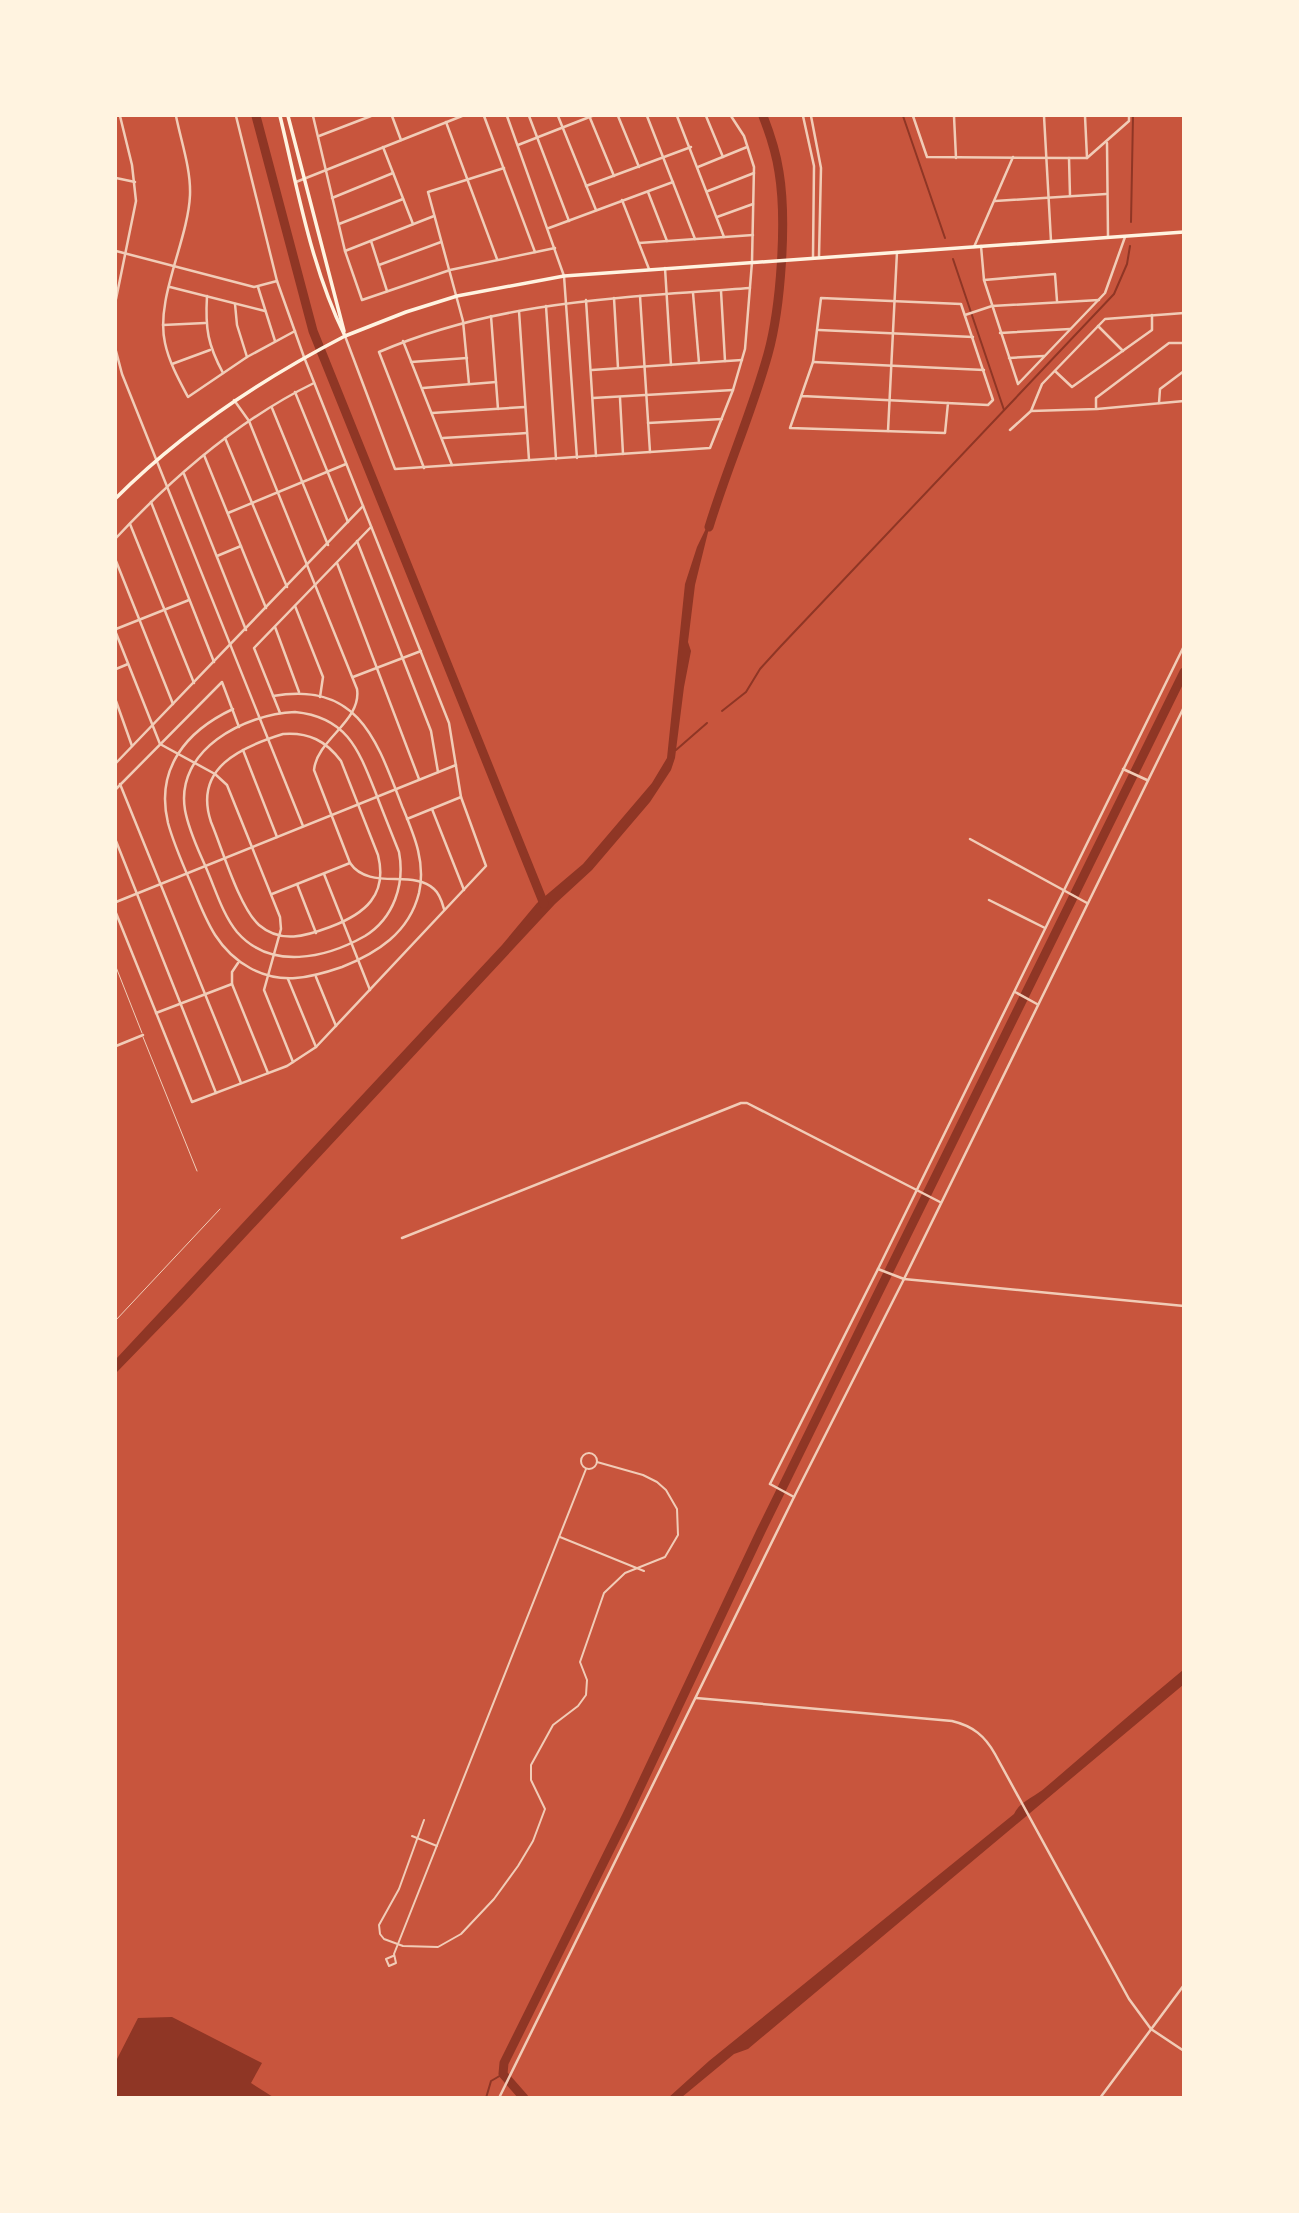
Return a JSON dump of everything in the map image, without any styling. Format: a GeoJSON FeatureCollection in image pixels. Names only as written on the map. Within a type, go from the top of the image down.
{"type":"FeatureCollection","features":[{"type":"Feature","properties":{"kind":"main road"},"geometry":{"type":"LineString","coordinates":[[280,116],[313,253],[331,308],[345,336]]}},
{"type":"Feature","properties":{"kind":"main road"},"geometry":{"type":"LineString","coordinates":[[288,116],[345,336]]}},
{"type":"Feature","properties":{"kind":"main road"},"geometry":{"type":"LineString","coordinates":[[116,498],[156,459],[234,400],[304,357],[345,336],[457,296],[564,276],[1184,232]]}},
{"type":"Feature","properties":{"kind":"street"},"geometry":{"type":"LineString","coordinates":[[116,299],[136,201],[135,182],[120,116]]}},
{"type":"Feature","properties":{"kind":"street"},"geometry":{"type":"LineString","coordinates":[[176,116],[190,181],[190,195],[163,325],[172,364],[188,397],[247,357],[295,331]]}},
{"type":"Feature","properties":{"kind":"street"},"geometry":{"type":"LineString","coordinates":[[116,914],[192,1102],[293,1062],[316,1047],[486,866],[461,797],[449,723],[314,383],[277,281],[236,116]]}},
{"type":"Feature","properties":{"kind":"street"},"geometry":{"type":"LineString","coordinates":[[313,116],[345,251],[362,300],[450,270],[555,248]]}},
{"type":"Feature","properties":{"kind":"street"},"geometry":{"type":"LineString","coordinates":[[318,136],[371,116]]}},
{"type":"Feature","properties":{"kind":"street"},"geometry":{"type":"LineString","coordinates":[[392,116],[401,140]]}},
{"type":"Feature","properties":{"kind":"street"},"geometry":{"type":"LineString","coordinates":[[296,182],[462,116]]}},
{"type":"Feature","properties":{"kind":"street"},"geometry":{"type":"LineString","coordinates":[[484,116],[535,252]]}},
{"type":"Feature","properties":{"kind":"street"},"geometry":{"type":"LineString","coordinates":[[507,116],[564,276],[577,457]]}},
{"type":"Feature","properties":{"kind":"street"},"geometry":{"type":"LineString","coordinates":[[529,116],[569,221]]}},
{"type":"Feature","properties":{"kind":"street"},"geometry":{"type":"LineString","coordinates":[[558,116],[596,210]]}},
{"type":"Feature","properties":{"kind":"street"},"geometry":{"type":"LineString","coordinates":[[517,145],[590,116],[614,176]]}},
{"type":"Feature","properties":{"kind":"street"},"geometry":{"type":"LineString","coordinates":[[618,116],[639,167]]}},
{"type":"Feature","properties":{"kind":"street"},"geometry":{"type":"LineString","coordinates":[[647,116],[695,239]]}},
{"type":"Feature","properties":{"kind":"street"},"geometry":{"type":"LineString","coordinates":[[677,116],[724,237]]}},
{"type":"Feature","properties":{"kind":"street"},"geometry":{"type":"LineString","coordinates":[[706,116],[723,157]]}},
{"type":"Feature","properties":{"kind":"street"},"geometry":{"type":"LineString","coordinates":[[345,336],[395,469],[710,448],[743,360],[752,262],[754,173],[744,136],[732,116]]}},
{"type":"Feature","properties":{"kind":"street"},"geometry":{"type":"LineString","coordinates":[[803,116],[814,166],[813,257]]}},
{"type":"Feature","properties":{"kind":"street"},"geometry":{"type":"LineString","coordinates":[[810,116],[821,168],[819,257]]}},
{"type":"Feature","properties":{"kind":"street"},"geometry":{"type":"LineString","coordinates":[[913,116],[927,157],[956,158],[1087,158],[1129,121],[1129,116]]}},
{"type":"Feature","properties":{"kind":"street"},"geometry":{"type":"LineString","coordinates":[[954,116],[956,158]]}},
{"type":"Feature","properties":{"kind":"street"},"geometry":{"type":"LineString","coordinates":[[1044,116],[1051,242]]}},
{"type":"Feature","properties":{"kind":"street"},"geometry":{"type":"LineString","coordinates":[[1086,116],[1087,158]]}},
{"type":"Feature","properties":{"kind":"street"},"geometry":{"type":"LineString","coordinates":[[446,122],[497,259]]}},
{"type":"Feature","properties":{"kind":"street"},"geometry":{"type":"LineString","coordinates":[[1107,141],[1108,237]]}},
{"type":"Feature","properties":{"kind":"street"},"geometry":{"type":"LineString","coordinates":[[383,147],[413,224]]}},
{"type":"Feature","properties":{"kind":"street"},"geometry":{"type":"LineString","coordinates":[[586,186],[691,147]]}},
{"type":"Feature","properties":{"kind":"street"},"geometry":{"type":"LineString","coordinates":[[698,167],[747,147]]}},
{"type":"Feature","properties":{"kind":"street"},"geometry":{"type":"LineString","coordinates":[[974,247],[1013,156]]}},
{"type":"Feature","properties":{"kind":"street"},"geometry":{"type":"LineString","coordinates":[[1069,158],[1070,196]]}},
{"type":"Feature","properties":{"kind":"street"},"geometry":{"type":"LineString","coordinates":[[469,384],[463,321],[428,192],[504,168]]}},
{"type":"Feature","properties":{"kind":"street"},"geometry":{"type":"LineString","coordinates":[[332,198],[393,173]]}},
{"type":"Feature","properties":{"kind":"street"},"geometry":{"type":"LineString","coordinates":[[707,192],[754,173]]}},
{"type":"Feature","properties":{"kind":"street"},"geometry":{"type":"LineString","coordinates":[[116,178],[135,182]]}},
{"type":"Feature","properties":{"kind":"street"},"geometry":{"type":"LineString","coordinates":[[549,228],[673,182]]}},
{"type":"Feature","properties":{"kind":"street"},"geometry":{"type":"LineString","coordinates":[[647,191],[667,241]]}},
{"type":"Feature","properties":{"kind":"street"},"geometry":{"type":"LineString","coordinates":[[995,201],[1107,194]]}},
{"type":"Feature","properties":{"kind":"street"},"geometry":{"type":"LineString","coordinates":[[339,224],[403,199]]}},
{"type":"Feature","properties":{"kind":"street"},"geometry":{"type":"LineString","coordinates":[[622,200],[649,269]]}},
{"type":"Feature","properties":{"kind":"street"},"geometry":{"type":"LineString","coordinates":[[717,217],[754,203]]}},
{"type":"Feature","properties":{"kind":"street"},"geometry":{"type":"LineString","coordinates":[[345,251],[435,215]]}},
{"type":"Feature","properties":{"kind":"street"},"geometry":{"type":"LineString","coordinates":[[639,243],[753,235]]}},
{"type":"Feature","properties":{"kind":"street"},"geometry":{"type":"LineString","coordinates":[[981,246],[984,280],[1018,384],[1105,293],[1125,236]]}},
{"type":"Feature","properties":{"kind":"street"},"geometry":{"type":"LineString","coordinates":[[370,241],[387,291]]}},
{"type":"Feature","properties":{"kind":"street"},"geometry":{"type":"LineString","coordinates":[[379,265],[442,241]]}},
{"type":"Feature","properties":{"kind":"street"},"geometry":{"type":"LineString","coordinates":[[116,251],[257,286],[277,281]]}},
{"type":"Feature","properties":{"kind":"street"},"geometry":{"type":"LineString","coordinates":[[888,432],[897,253]]}},
{"type":"Feature","properties":{"kind":"street"},"geometry":{"type":"LineString","coordinates":[[665,268],[671,365]]}},
{"type":"Feature","properties":{"kind":"street"},"geometry":{"type":"LineString","coordinates":[[984,280],[1055,274],[1057,302]]}},
{"type":"Feature","properties":{"kind":"street"},"geometry":{"type":"LineString","coordinates":[[257,286],[275,341]]}},
{"type":"Feature","properties":{"kind":"street"},"geometry":{"type":"LineString","coordinates":[[170,287],[265,311]]}},
{"type":"Feature","properties":{"kind":"street"},"geometry":{"type":"LineString","coordinates":[[424,468],[379,352],[463,321],[566,302],[750,288]]}},
{"type":"Feature","properties":{"kind":"street"},"geometry":{"type":"LineString","coordinates":[[721,290],[725,361]]}},
{"type":"Feature","properties":{"kind":"street"},"geometry":{"type":"LineString","coordinates":[[693,292],[699,363]]}},
{"type":"Feature","properties":{"kind":"street"},"geometry":{"type":"LineString","coordinates":[[207,296],[205,323],[210,350],[223,373]]}},
{"type":"Feature","properties":{"kind":"street"},"geometry":{"type":"LineString","coordinates":[[640,296],[650,452]]}},
{"type":"Feature","properties":{"kind":"street"},"geometry":{"type":"LineString","coordinates":[[614,298],[618,368]]}},
{"type":"Feature","properties":{"kind":"street"},"geometry":{"type":"LineString","coordinates":[[802,396],[890,400],[988,405],[993,400],[967,314],[961,304],[821,298],[813,362],[790,428],[945,433],[948,403]]}},
{"type":"Feature","properties":{"kind":"street"},"geometry":{"type":"LineString","coordinates":[[586,300],[596,456]]}},
{"type":"Feature","properties":{"kind":"street"},"geometry":{"type":"LineString","coordinates":[[967,314],[992,306],[1099,300]]}},
{"type":"Feature","properties":{"kind":"street"},"geometry":{"type":"LineString","coordinates":[[235,304],[237,325],[247,357]]}},
{"type":"Feature","properties":{"kind":"street"},"geometry":{"type":"LineString","coordinates":[[546,306],[556,459]]}},
{"type":"Feature","properties":{"kind":"street"},"geometry":{"type":"LineString","coordinates":[[519,311],[529,460]]}},
{"type":"Feature","properties":{"kind":"street"},"geometry":{"type":"LineString","coordinates":[[1010,430],[1031,411],[1042,384],[1105,319],[1184,313]]}},
{"type":"Feature","properties":{"kind":"street"},"geometry":{"type":"LineString","coordinates":[[491,316],[498,409]]}},
{"type":"Feature","properties":{"kind":"street"},"geometry":{"type":"LineString","coordinates":[[1055,370],[1072,387],[1152,330],[1152,316]]}},
{"type":"Feature","properties":{"kind":"street"},"geometry":{"type":"LineString","coordinates":[[163,325],[205,323]]}},
{"type":"Feature","properties":{"kind":"street"},"geometry":{"type":"LineString","coordinates":[[1098,326],[1123,351]]}},
{"type":"Feature","properties":{"kind":"street"},"geometry":{"type":"LineString","coordinates":[[1000,334],[1072,329]]}},
{"type":"Feature","properties":{"kind":"street"},"geometry":{"type":"LineString","coordinates":[[819,330],[973,337]]}},
{"type":"Feature","properties":{"kind":"street"},"geometry":{"type":"LineString","coordinates":[[403,341],[453,466]]}},
{"type":"Feature","properties":{"kind":"street"},"geometry":{"type":"LineString","coordinates":[[1097,409],[1096,398],[1169,344],[1184,343]]}},
{"type":"Feature","properties":{"kind":"street"},"geometry":{"type":"LineString","coordinates":[[172,364],[210,350]]}},
{"type":"Feature","properties":{"kind":"street"},"geometry":{"type":"LineString","coordinates":[[116,352],[122,373],[303,826]]}},
{"type":"Feature","properties":{"kind":"street"},"geometry":{"type":"LineString","coordinates":[[1009,358],[1045,356]]}},
{"type":"Feature","properties":{"kind":"street"},"geometry":{"type":"LineString","coordinates":[[411,362],[467,358]]}},
{"type":"Feature","properties":{"kind":"street"},"geometry":{"type":"LineString","coordinates":[[591,370],[743,360]]}},
{"type":"Feature","properties":{"kind":"street"},"geometry":{"type":"LineString","coordinates":[[813,362],[984,370]]}},
{"type":"Feature","properties":{"kind":"street"},"geometry":{"type":"LineString","coordinates":[[1159,403],[1160,388],[1184,371]]}},
{"type":"Feature","properties":{"kind":"street"},"geometry":{"type":"LineString","coordinates":[[421,388],[496,382]]}},
{"type":"Feature","properties":{"kind":"street"},"geometry":{"type":"LineString","coordinates":[[116,538],[167,487],[225,438],[295,392],[314,383]]}},
{"type":"Feature","properties":{"kind":"street"},"geometry":{"type":"LineString","coordinates":[[593,398],[733,390]]}},
{"type":"Feature","properties":{"kind":"street"},"geometry":{"type":"LineString","coordinates":[[295,392],[348,522]]}},
{"type":"Feature","properties":{"kind":"street"},"geometry":{"type":"LineString","coordinates":[[620,397],[623,454]]}},
{"type":"Feature","properties":{"kind":"street"},"geometry":{"type":"LineString","coordinates":[[234,400],[249,421],[358,695],[351,713],[326,745],[315,763],[314,770],[350,863],[361,874],[421,883],[435,890],[445,910]]}},
{"type":"Feature","properties":{"kind":"street"},"geometry":{"type":"LineString","coordinates":[[1031,411],[1097,409],[1184,401]]}},
{"type":"Feature","properties":{"kind":"street"},"geometry":{"type":"LineString","coordinates":[[272,407],[327,545]]}},
{"type":"Feature","properties":{"kind":"street"},"geometry":{"type":"LineString","coordinates":[[432,413],[525,407]]}},
{"type":"Feature","properties":{"kind":"street"},"geometry":{"type":"LineString","coordinates":[[648,423],[722,419]]}},
{"type":"Feature","properties":{"kind":"street"},"geometry":{"type":"LineString","coordinates":[[442,438],[527,433]]}},
{"type":"Feature","properties":{"kind":"street"},"geometry":{"type":"LineString","coordinates":[[225,438],[288,587]]}},
{"type":"Feature","properties":{"kind":"street"},"geometry":{"type":"LineString","coordinates":[[204,455],[267,609]]}},
{"type":"Feature","properties":{"kind":"street"},"geometry":{"type":"LineString","coordinates":[[228,513],[346,464]]}},
{"type":"Feature","properties":{"kind":"street"},"geometry":{"type":"LineString","coordinates":[[183,474],[246,630]]}},
{"type":"Feature","properties":{"kind":"street"},"geometry":{"type":"LineString","coordinates":[[151,502],[214,662]]}},
{"type":"Feature","properties":{"kind":"street"},"geometry":{"type":"LineString","coordinates":[[116,763],[267,609],[363,506]]}},
{"type":"Feature","properties":{"kind":"street"},"geometry":{"type":"LineString","coordinates":[[130,523],[194,683]]}},
{"type":"Feature","properties":{"kind":"street"},"geometry":{"type":"LineString","coordinates":[[280,713],[254,648],[371,527]]}},
{"type":"Feature","properties":{"kind":"street"},"geometry":{"type":"LineString","coordinates":[[357,541],[431,731],[438,772]]}},
{"type":"Feature","properties":{"kind":"street"},"geometry":{"type":"LineString","coordinates":[[216,556],[241,546]]}},
{"type":"Feature","properties":{"kind":"street"},"geometry":{"type":"LineString","coordinates":[[116,561],[173,704]]}},
{"type":"Feature","properties":{"kind":"street"},"geometry":{"type":"LineString","coordinates":[[337,563],[419,779]]}},
{"type":"Feature","properties":{"kind":"street"},"geometry":{"type":"LineString","coordinates":[[190,600],[116,631],[160,744],[215,774],[227,785],[282,924],[264,990],[293,1062]]}},
{"type":"Feature","properties":{"kind":"street"},"geometry":{"type":"LineString","coordinates":[[295,606],[323,677],[320,697]]}},
{"type":"Feature","properties":{"kind":"street"},"geometry":{"type":"LineString","coordinates":[[275,627],[299,692]]}},
{"type":"Feature","properties":{"kind":"street"},"geometry":{"type":"LineString","coordinates":[[794,1497],[772,1485],[880,1270],[1184,646]]}},
{"type":"Feature","properties":{"kind":"street"},"geometry":{"type":"LineString","coordinates":[[353,677],[421,651]]}},
{"type":"Feature","properties":{"kind":"street"},"geometry":{"type":"LineString","coordinates":[[116,669],[128,664]]}},
{"type":"Feature","properties":{"kind":"street"},"geometry":{"type":"LineString","coordinates":[[116,789],[222,682],[239,727]]}},
{"type":"Feature","properties":{"kind":"street"},"geometry":{"type":"LineString","coordinates":[[233,709],[203,725],[187,740],[178,754],[168,780],[166,805],[172,834],[210,928],[223,947],[239,961],[267,975],[288,979],[316,976],[358,961],[383,946],[405,924],[414,909],[421,883],[419,852],[377,743],[367,728],[351,713],[320,697],[299,692],[273,695]]}},
{"type":"Feature","properties":{"kind":"street"},"geometry":{"type":"LineString","coordinates":[[116,701],[132,746]]}},
{"type":"Feature","properties":{"kind":"street"},"geometry":{"type":"LineString","coordinates":[[499,2098],[1184,707]]}},
{"type":"Feature","properties":{"kind":"street"},"geometry":{"type":"LineString","coordinates":[[295,712],[313,715],[339,728],[355,744],[399,852],[401,880],[394,903],[383,921],[364,936],[307,957],[273,955],[255,947],[237,933],[190,830],[185,809],[186,790],[195,763],[207,746],[239,727],[260,719],[295,712]]}},
{"type":"Feature","properties":{"kind":"street"},"geometry":{"type":"LineString","coordinates":[[299,733],[326,745],[341,761],[378,855],[380,878],[368,906],[356,916],[302,937],[279,935],[265,929],[250,914],[225,857],[208,808],[210,785],[225,760],[268,738],[299,733]]}},
{"type":"Feature","properties":{"kind":"street"},"geometry":{"type":"LineString","coordinates":[[243,750],[276,837]]}},
{"type":"Feature","properties":{"kind":"street"},"geometry":{"type":"LineString","coordinates":[[116,902],[456,765]]}},
{"type":"Feature","properties":{"kind":"street"},"geometry":{"type":"LineString","coordinates":[[1125,770],[1147,780]]}},
{"type":"Feature","properties":{"kind":"street"},"geometry":{"type":"LineString","coordinates":[[120,784],[241,1083]]}},
{"type":"Feature","properties":{"kind":"street"},"geometry":{"type":"LineString","coordinates":[[408,819],[461,797]]}},
{"type":"Feature","properties":{"kind":"street"},"geometry":{"type":"LineString","coordinates":[[432,809],[464,890]]}},
{"type":"Feature","properties":{"kind":"street"},"geometry":{"type":"LineString","coordinates":[[970,839],[1087,903]]}},
{"type":"Feature","properties":{"kind":"street"},"geometry":{"type":"LineString","coordinates":[[116,841],[216,1093]]}},
{"type":"Feature","properties":{"kind":"street"},"geometry":{"type":"LineString","coordinates":[[271,895],[350,863]]}},
{"type":"Feature","properties":{"kind":"street"},"geometry":{"type":"LineString","coordinates":[[324,874],[370,990]]}},
{"type":"Feature","properties":{"kind":"street"},"geometry":{"type":"LineString","coordinates":[[297,884],[316,933]]}},
{"type":"Feature","properties":{"kind":"street"},"geometry":{"type":"LineString","coordinates":[[989,900],[1045,928]]}},
{"type":"Feature","properties":{"kind":"street"},"geometry":{"type":"LineString","coordinates":[[239,961],[232,972],[232,984],[268,1073]]}},
{"type":"Feature","properties":{"kind":"street"},"geometry":{"type":"LineString","coordinates":[[316,976],[336,1026]]}},
{"type":"Feature","properties":{"kind":"street"},"geometry":{"type":"LineString","coordinates":[[288,979],[316,1047]]}},
{"type":"Feature","properties":{"kind":"street"},"geometry":{"type":"LineString","coordinates":[[156,1013],[232,984]]}},
{"type":"Feature","properties":{"kind":"street"},"geometry":{"type":"LineString","coordinates":[[1016,992],[1037,1004]]}},
{"type":"Feature","properties":{"kind":"street"},"geometry":{"type":"LineString","coordinates":[[116,1046],[143,1035]]}},
{"type":"Feature","properties":{"kind":"street"},"geometry":{"type":"LineString","coordinates":[[402,1238],[741,1103],[747,1103],[940,1202]]}},
{"type":"Feature","properties":{"kind":"street"},"geometry":{"type":"LineString","coordinates":[[880,1270],[904,1279],[1184,1306]]}},
{"type":"Feature","properties":{"kind":"street"},"geometry":{"type":"LineString","coordinates":[[424,1820],[399,1889],[379,1925],[384,1939],[398,1945],[438,1947],[457,1938],[494,1899],[533,1841],[545,1808],[531,1780],[531,1765],[553,1725],[578,1706],[586,1695],[587,1680],[580,1662],[604,1593],[616,1579],[665,1558],[678,1535],[677,1509],[666,1490],[657,1482],[625,1469],[597,1462],[593,1454],[584,1454],[580,1462],[586,1469]]}},
{"type":"Feature","properties":{"kind":"street"},"geometry":{"type":"LineString","coordinates":[[586,1469],[593,1468],[597,1462]]}},
{"type":"Feature","properties":{"kind":"street"},"geometry":{"type":"LineString","coordinates":[[393,1956],[586,1469]]}},
{"type":"Feature","properties":{"kind":"street"},"geometry":{"type":"LineString","coordinates":[[559,1537],[643,1571]]}},
{"type":"Feature","properties":{"kind":"street"},"geometry":{"type":"LineString","coordinates":[[696,1698],[952,1721],[975,1729],[989,1744],[1013,1785],[1129,1999],[1151,2029],[1184,2051]]}},
{"type":"Feature","properties":{"kind":"street"},"geometry":{"type":"LineString","coordinates":[[412,1836],[437,1846]]}},
{"type":"Feature","properties":{"kind":"street"},"geometry":{"type":"LineString","coordinates":[[1100,2098],[1184,1985]]}},
{"type":"Feature","properties":{"kind":"lane"},"geometry":{"type":"LineString","coordinates":[[116,967],[197,1171]]}},
{"type":"Feature","properties":{"kind":"lane"},"geometry":{"type":"LineString","coordinates":[[116,1320],[220,1209]]}},
{"type":"Feature","properties":{"kind":"shaded area"},"geometry":{"type":"Polygon","coordinates":[[[712,516],[695,585],[688,642],[691,651],[675,758],[671,770],[650,802],[592,870],[555,904],[116,1373],[116,1359],[502,945],[537,903],[583,864],[652,783],[667,758],[685,584],[697,547],[712,516]]]}},
{"type":"Feature","properties":{"kind":"shaded area"},"geometry":{"type":"Polygon","coordinates":[[[1183,1670],[1183,1685],[748,2049],[734,2054],[682,2097],[668,2098],[709,2061],[1014,1814],[1024,1802],[1046,1787],[1183,1670]]]}},
{"type":"Feature","properties":{"kind":"shaded area"},"geometry":{"type":"Polygon","coordinates":[[[172,2017],[262,2063],[251,2083],[273,2097],[116,2097],[116,2061],[138,2018],[172,2017]]]}},
{"type":"Feature","properties":{"kind":"waterway"},"geometry":{"type":"LineString","coordinates":[[256,116],[313,331],[544,904]]}},
{"type":"Feature","properties":{"kind":"waterway"},"geometry":{"type":"LineString","coordinates":[[709,527],[762,376],[773,335],[781,263],[781,192],[776,157],[763,116]]}},
{"type":"Feature","properties":{"kind":"waterway"},"geometry":{"type":"LineString","coordinates":[[903,116],[945,238]]}},
{"type":"Feature","properties":{"kind":"waterway"},"geometry":{"type":"LineString","coordinates":[[1131,222],[1133,116]]}},
{"type":"Feature","properties":{"kind":"waterway"},"geometry":{"type":"LineString","coordinates":[[722,711],[746,692],[760,669],[780,647],[1114,294],[1127,264],[1130,246]]}},
{"type":"Feature","properties":{"kind":"waterway"},"geometry":{"type":"LineString","coordinates":[[953,259],[1004,410]]}},
{"type":"Feature","properties":{"kind":"waterway"},"geometry":{"type":"LineString","coordinates":[[524,2098],[503,2074],[504,2063],[627,1815],[761,1531],[1184,672]]}},
{"type":"Feature","properties":{"kind":"waterway"},"geometry":{"type":"LineString","coordinates":[[676,750],[707,723]]}},
{"type":"Feature","properties":{"kind":"waterway"},"geometry":{"type":"LineString","coordinates":[[486,2098],[491,2081],[503,2074]]}}]}
